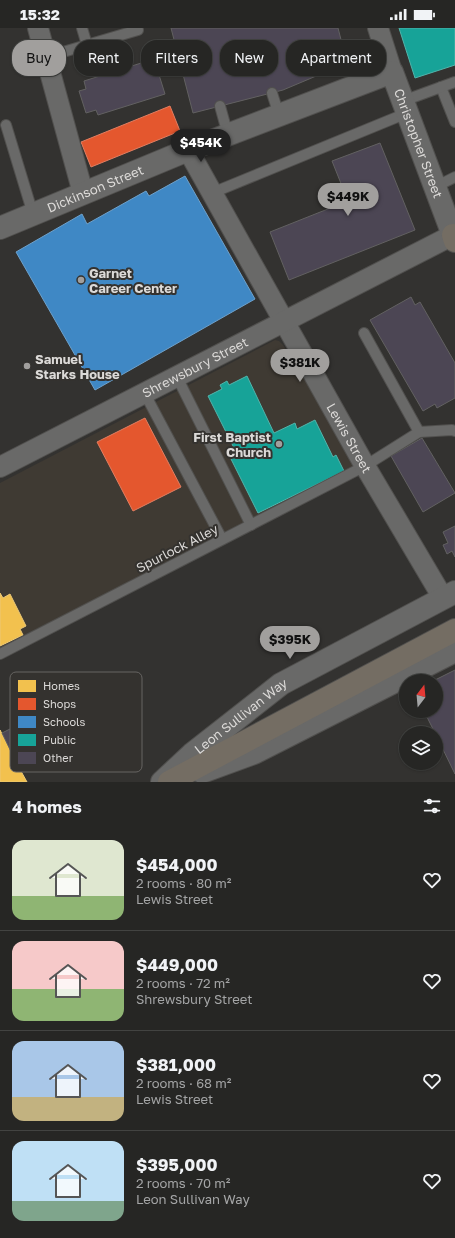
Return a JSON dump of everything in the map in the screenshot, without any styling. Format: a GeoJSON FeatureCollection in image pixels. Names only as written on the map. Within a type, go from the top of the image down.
{"type":"FeatureCollection","features":[{"type":"Feature","properties":{"kind":"highway"},"geometry":{"type":"LineString","coordinates":[[169,782],[455,630]]}},
{"type":"Feature","properties":{"kind":"street"},"geometry":{"type":"LineString","coordinates":[[38,28],[41,40]]}},
{"type":"Feature","properties":{"kind":"street","name":"Christopher Street"},"geometry":{"type":"LineString","coordinates":[[378,28],[392,72],[454,237]]}},
{"type":"Feature","properties":{"kind":"street","name":"Dickinson Street"},"geometry":{"type":"LineString","coordinates":[[0,228],[188,150],[392,72]]}},
{"type":"Feature","properties":{"kind":"street"},"geometry":{"type":"LineString","coordinates":[[51,76],[83,193]]}},
{"type":"Feature","properties":{"kind":"street","name":"Lewis Street"},"geometry":{"type":"LineString","coordinates":[[188,150],[365,466],[449,595]]}},
{"type":"Feature","properties":{"kind":"street","name":"Shrewsbury Street"},"geometry":{"type":"LineString","coordinates":[[0,467],[454,237]]}},
{"type":"Feature","properties":{"kind":"street","name":"Leon Sullivan Way"},"geometry":{"type":"LineString","coordinates":[[161,782],[192,754],[280,684],[449,595]]}},
{"type":"Feature","properties":{"kind":"street","name":"Leon Sullivan Way"},"geometry":{"type":"LineString","coordinates":[[176,782],[254,753],[455,651]]}},
{"type":"Feature","properties":{"kind":"lane"},"geometry":{"type":"LineString","coordinates":[[82,28],[86,40]]}},
{"type":"Feature","properties":{"kind":"lane"},"geometry":{"type":"LineString","coordinates":[[104,40],[138,30],[137,28]]}},
{"type":"Feature","properties":{"kind":"lane"},"geometry":{"type":"LineString","coordinates":[[212,193],[405,107],[441,87],[455,82]]}},
{"type":"Feature","properties":{"kind":"lane"},"geometry":{"type":"LineString","coordinates":[[441,87],[455,122]]}},
{"type":"Feature","properties":{"kind":"lane"},"geometry":{"type":"LineString","coordinates":[[272,93],[279,115]]}},
{"type":"Feature","properties":{"kind":"lane"},"geometry":{"type":"LineString","coordinates":[[220,106],[228,135]]}},
{"type":"Feature","properties":{"kind":"lane"},"geometry":{"type":"LineString","coordinates":[[6,125],[33,214]]}},
{"type":"Feature","properties":{"kind":"lane"},"geometry":{"type":"LineString","coordinates":[[435,187],[455,177]]}},
{"type":"Feature","properties":{"kind":"lane"},"geometry":{"type":"LineString","coordinates":[[364,333],[419,432],[455,431]]}},
{"type":"Feature","properties":{"kind":"lane"},"geometry":{"type":"LineString","coordinates":[[177,377],[251,525]]}},
{"type":"Feature","properties":{"kind":"lane"},"geometry":{"type":"LineString","coordinates":[[145,394],[222,539]]}},
{"type":"Feature","properties":{"kind":"lane","name":"Spurlock Alley"},"geometry":{"type":"LineString","coordinates":[[0,654],[365,466],[419,432]]}},
{"type":"Feature","properties":{"kind":"shaded area"},"geometry":{"type":"Polygon","coordinates":[[[275,340],[279,341],[283,345],[355,461],[353,470],[0,647],[0,483],[275,340]]]}},
{"type":"Feature","properties":{"kind":"building: Homes"},"geometry":{"type":"Polygon","coordinates":[[[0,593],[3,598],[10,594],[26,626],[20,629],[23,635],[0,646],[0,593]]]}},
{"type":"Feature","properties":{"kind":"building: Homes"},"geometry":{"type":"Polygon","coordinates":[[[0,730],[10,750],[10,772],[21,772],[27,782],[0,782],[0,730]]]}},
{"type":"Feature","properties":{"kind":"building: Shops"},"geometry":{"type":"Polygon","coordinates":[[[170,106],[180,131],[91,167],[81,142],[170,106]]]}},
{"type":"Feature","properties":{"kind":"building: Shops"},"geometry":{"type":"Polygon","coordinates":[[[145,418],[181,487],[133,511],[97,442],[145,418]]]}},
{"type":"Feature","properties":{"kind":"building: Schools"},"geometry":{"type":"Polygon","coordinates":[[[185,176],[255,299],[95,390],[16,252],[82,214],[87,224],[146,191],[149,196],[185,176]]]}},
{"type":"Feature","properties":{"kind":"building: Public"},"geometry":{"type":"Polygon","coordinates":[[[399,28],[455,28],[455,65],[415,78],[399,28]]]}},
{"type":"Feature","properties":{"kind":"building: Public","name":"First Baptist Church"},"geometry":{"type":"Polygon","coordinates":[[[247,376],[274,433],[295,423],[297,429],[315,420],[333,457],[336,455],[344,471],[258,513],[231,459],[238,456],[208,396],[222,389],[220,385],[227,381],[229,385],[247,376]]]}},
{"type":"Feature","properties":{"kind":"building: Other"},"geometry":{"type":"Polygon","coordinates":[[[171,28],[338,28],[341,40],[286,40],[286,76],[316,76],[283,90],[193,113],[183,76],[212,76],[212,40],[174,40],[171,28]]]}},
{"type":"Feature","properties":{"kind":"building: Other"},"geometry":{"type":"Polygon","coordinates":[[[141,63],[141,76],[159,76],[165,94],[98,115],[96,110],[86,113],[79,91],[86,89],[84,81],[100,76],[133,76],[133,66],[141,63]]]}},
{"type":"Feature","properties":{"kind":"building: Other"},"geometry":{"type":"Polygon","coordinates":[[[380,143],[415,230],[289,280],[270,232],[348,201],[332,161],[380,143]]]}},
{"type":"Feature","properties":{"kind":"building: Other"},"geometry":{"type":"Polygon","coordinates":[[[411,297],[415,305],[420,302],[455,363],[455,398],[437,408],[435,404],[423,411],[370,320],[411,297]]]}},
{"type":"Feature","properties":{"kind":"building: Other"},"geometry":{"type":"Polygon","coordinates":[[[422,438],[455,493],[423,512],[391,456],[422,438]]]}},
{"type":"Feature","properties":{"kind":"building: Other"},"geometry":{"type":"Polygon","coordinates":[[[455,526],[455,557],[452,551],[447,554],[443,545],[448,543],[443,532],[455,526]]]}},
{"type":"Feature","properties":{"kind":"building: Other"},"geometry":{"type":"Polygon","coordinates":[[[455,670],[455,774],[443,749],[443,726],[432,726],[428,718],[443,718],[443,676],[455,670]]]}},
{"type":"Feature","properties":{"kind":"building: Other"},"geometry":{"type":"Polygon","coordinates":[[[10,729],[10,750],[2,733],[10,729]]]}},
{"type":"Feature","properties":{"kind":"place","name":"Garnet Career Center"},"geometry":{"type":"Point","coordinates":[81,280]}},
{"type":"Feature","properties":{"kind":"place","name":"Samuel Starks House"},"geometry":{"type":"Point","coordinates":[27,366]}},
{"type":"Feature","properties":{"kind":"place","name":"First Baptist Church"},"geometry":{"type":"Point","coordinates":[279,444]}}]}
